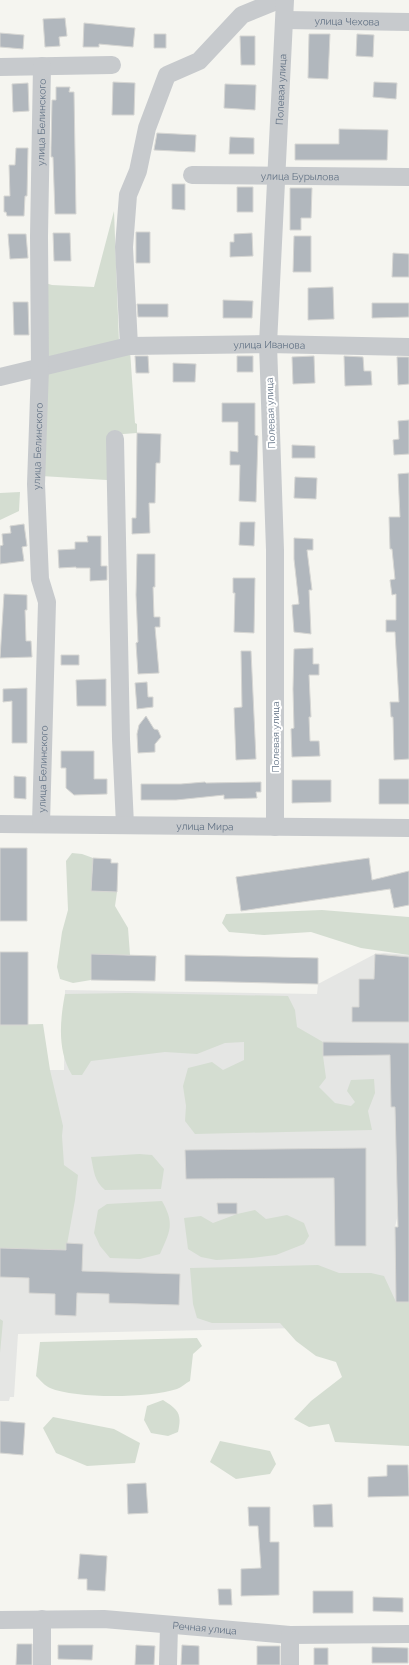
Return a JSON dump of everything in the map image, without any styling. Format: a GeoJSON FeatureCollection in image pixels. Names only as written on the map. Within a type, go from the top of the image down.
{"type":"FeatureCollection","features":[{"type":"Feature","properties":{"kind":"street"},"geometry":{"type":"LineString","coordinates":[[129,346],[124,247],[128,195],[138,171],[147,128],[167,75],[199,61],[242,15],[279,0]]}},
{"type":"Feature","properties":{"kind":"street","name":"Полевая улица"},"geometry":{"type":"LineString","coordinates":[[276,827],[275,550],[268,344],[285,0]]}},
{"type":"Feature","properties":{"kind":"street","name":"улица Чехова"},"geometry":{"type":"LineString","coordinates":[[285,20],[409,22]]}},
{"type":"Feature","properties":{"kind":"street"},"geometry":{"type":"LineString","coordinates":[[0,67],[112,65]]}},
{"type":"Feature","properties":{"kind":"street","name":"улица Белинского"},"geometry":{"type":"LineString","coordinates":[[41,824],[47,602],[40,579],[36,484],[40,368],[39,236],[42,66]]}},
{"type":"Feature","properties":{"kind":"street","name":"улица Бурылова"},"geometry":{"type":"LineString","coordinates":[[192,175],[409,177]]}},
{"type":"Feature","properties":{"kind":"street","name":"улица Иванова"},"geometry":{"type":"LineString","coordinates":[[0,377],[129,346],[268,344],[409,347]]}},
{"type":"Feature","properties":{"kind":"street"},"geometry":{"type":"LineString","coordinates":[[115,439],[121,739],[125,825]]}},
{"type":"Feature","properties":{"kind":"street","name":"улица Мира"},"geometry":{"type":"LineString","coordinates":[[0,824],[409,828]]}},
{"type":"Feature","properties":{"kind":"street"},"geometry":{"type":"LineString","coordinates":[[42,1619],[42,1665]]}},
{"type":"Feature","properties":{"kind":"street","name":"Речная улица"},"geometry":{"type":"LineString","coordinates":[[0,1620],[104,1619],[290,1635],[409,1634]]}},
{"type":"Feature","properties":{"kind":"street"},"geometry":{"type":"LineString","coordinates":[[168,1665],[169,1624]]}},
{"type":"Feature","properties":{"kind":"street"},"geometry":{"type":"LineString","coordinates":[[290,1635],[290,1665]]}},
{"type":"Feature","properties":{"kind":"shaded area"},"geometry":{"type":"Polygon","coordinates":[[[114,211],[119,342],[46,359],[45,283],[52,285],[94,287],[114,211]]]}},
{"type":"Feature","properties":{"kind":"shaded area"},"geometry":{"type":"Polygon","coordinates":[[[130,350],[137,433],[110,435],[107,480],[41,476],[46,372],[130,350]]]}},
{"type":"Feature","properties":{"kind":"shaded area"},"geometry":{"type":"Polygon","coordinates":[[[20,492],[19,511],[0,520],[0,493],[20,492]]]}},
{"type":"Feature","properties":{"kind":"shaded area"},"geometry":{"type":"Polygon","coordinates":[[[72,853],[82,854],[93,858],[91,891],[117,892],[115,906],[128,928],[130,955],[91,954],[91,980],[73,983],[60,979],[57,967],[62,932],[68,910],[66,861],[72,853]]]}},
{"type":"Feature","properties":{"kind":"shaded area"},"geometry":{"type":"Polygon","coordinates":[[[322,910],[409,917],[409,955],[361,948],[311,932],[264,935],[229,932],[222,923],[226,914],[322,910]]]}},
{"type":"Feature","properties":{"kind":"shaded area"},"geometry":{"type":"Polygon","coordinates":[[[384,953],[409,955],[409,1055],[395,1107],[398,1214],[395,1227],[396,1317],[390,1326],[18,1334],[14,1397],[10,1397],[9,1401],[0,1401],[0,1070],[64,1070],[65,990],[317,994],[318,984],[375,954],[384,953]]]}},
{"type":"Feature","properties":{"kind":"shaded area"},"geometry":{"type":"Polygon","coordinates":[[[128,993],[288,996],[295,1010],[297,1027],[323,1042],[326,1078],[319,1087],[335,1103],[351,1106],[355,1102],[347,1091],[351,1080],[374,1079],[375,1093],[368,1111],[372,1130],[195,1134],[185,1121],[186,1106],[183,1086],[188,1068],[212,1062],[223,1070],[244,1060],[244,1042],[225,1043],[197,1054],[165,1052],[91,1061],[82,1075],[72,1075],[64,1056],[61,1035],[65,994],[128,993]]]}},
{"type":"Feature","properties":{"kind":"shaded area"},"geometry":{"type":"Polygon","coordinates":[[[43,1024],[50,1070],[63,1126],[62,1136],[64,1165],[78,1175],[66,1250],[0,1248],[0,1025],[43,1024]]]}},
{"type":"Feature","properties":{"kind":"shaded area"},"geometry":{"type":"Polygon","coordinates":[[[139,1154],[152,1155],[164,1169],[161,1189],[105,1190],[101,1187],[95,1175],[91,1157],[139,1154]]]}},
{"type":"Feature","properties":{"kind":"shaded area"},"geometry":{"type":"Polygon","coordinates":[[[162,1201],[169,1216],[170,1228],[160,1254],[140,1259],[110,1258],[100,1246],[94,1233],[98,1210],[107,1204],[162,1201]]]}},
{"type":"Feature","properties":{"kind":"shaded area"},"geometry":{"type":"Polygon","coordinates":[[[255,1210],[266,1219],[287,1215],[304,1223],[309,1236],[304,1244],[276,1255],[252,1258],[216,1260],[201,1257],[188,1249],[184,1218],[201,1216],[213,1223],[237,1214],[255,1210]]]}},
{"type":"Feature","properties":{"kind":"shaded area"},"geometry":{"type":"Polygon","coordinates":[[[318,1265],[339,1273],[371,1273],[384,1276],[396,1302],[409,1302],[409,1446],[335,1442],[329,1424],[309,1427],[294,1419],[311,1401],[342,1377],[336,1362],[316,1356],[296,1341],[280,1323],[212,1323],[197,1318],[193,1304],[190,1268],[318,1265]]]}},
{"type":"Feature","properties":{"kind":"shaded area"},"geometry":{"type":"Polygon","coordinates":[[[0,1319],[3,1321],[0,1353],[0,1319]]]}},
{"type":"Feature","properties":{"kind":"shaded area"},"geometry":{"type":"Polygon","coordinates":[[[197,1338],[202,1346],[193,1354],[190,1381],[177,1389],[165,1392],[132,1396],[94,1396],[77,1394],[62,1392],[50,1388],[36,1376],[40,1342],[197,1338]]]}},
{"type":"Feature","properties":{"kind":"shaded area"},"geometry":{"type":"Polygon","coordinates":[[[163,1400],[176,1410],[180,1421],[178,1432],[168,1436],[151,1433],[144,1420],[147,1406],[163,1400]]]}},
{"type":"Feature","properties":{"kind":"shaded area"},"geometry":{"type":"Polygon","coordinates":[[[53,1417],[114,1429],[140,1443],[135,1463],[87,1466],[56,1453],[43,1428],[53,1417]]]}},
{"type":"Feature","properties":{"kind":"shaded area"},"geometry":{"type":"Polygon","coordinates":[[[220,1441],[270,1451],[276,1464],[270,1474],[236,1479],[210,1462],[220,1441]]]}},
{"type":"Feature","properties":{"kind":"building"},"geometry":{"type":"Polygon","coordinates":[[[65,18],[67,36],[59,37],[60,46],[45,47],[43,19],[65,18]]]}},
{"type":"Feature","properties":{"kind":"building"},"geometry":{"type":"Polygon","coordinates":[[[84,23],[135,28],[133,47],[99,44],[99,47],[83,47],[84,23]]]}},
{"type":"Feature","properties":{"kind":"building"},"geometry":{"type":"Polygon","coordinates":[[[0,33],[24,35],[23,49],[0,47],[0,33]]]}},
{"type":"Feature","properties":{"kind":"building"},"geometry":{"type":"Polygon","coordinates":[[[154,34],[166,34],[166,48],[154,48],[154,34]]]}},
{"type":"Feature","properties":{"kind":"building"},"geometry":{"type":"Polygon","coordinates":[[[309,34],[330,34],[328,79],[308,78],[309,34]]]}},
{"type":"Feature","properties":{"kind":"building"},"geometry":{"type":"Polygon","coordinates":[[[357,34],[374,35],[373,57],[356,56],[357,34]]]}},
{"type":"Feature","properties":{"kind":"building"},"geometry":{"type":"Polygon","coordinates":[[[240,36],[255,36],[255,65],[241,65],[240,36]]]}},
{"type":"Feature","properties":{"kind":"building"},"geometry":{"type":"Polygon","coordinates":[[[113,82],[135,83],[134,115],[112,115],[113,82]]]}},
{"type":"Feature","properties":{"kind":"building"},"geometry":{"type":"Polygon","coordinates":[[[374,82],[397,83],[396,99],[373,97],[374,82]]]}},
{"type":"Feature","properties":{"kind":"building"},"geometry":{"type":"Polygon","coordinates":[[[28,83],[29,111],[13,112],[12,84],[28,83]]]}},
{"type":"Feature","properties":{"kind":"building"},"geometry":{"type":"Polygon","coordinates":[[[225,84],[256,85],[255,110],[224,108],[225,84]]]}},
{"type":"Feature","properties":{"kind":"building"},"geometry":{"type":"Polygon","coordinates":[[[56,87],[70,87],[69,92],[74,92],[76,214],[55,214],[53,157],[51,157],[51,148],[52,100],[56,100],[56,87]]]}},
{"type":"Feature","properties":{"kind":"building"},"geometry":{"type":"Polygon","coordinates":[[[339,129],[388,130],[387,160],[295,160],[295,144],[339,144],[339,129]]]}},
{"type":"Feature","properties":{"kind":"building"},"geometry":{"type":"Polygon","coordinates":[[[157,133],[196,135],[195,152],[154,150],[157,133]]]}},
{"type":"Feature","properties":{"kind":"building"},"geometry":{"type":"Polygon","coordinates":[[[230,137],[254,138],[254,154],[229,154],[230,137]]]}},
{"type":"Feature","properties":{"kind":"building"},"geometry":{"type":"Polygon","coordinates":[[[16,148],[28,148],[27,196],[25,196],[24,216],[7,216],[6,212],[4,212],[4,196],[10,196],[9,165],[15,165],[16,148]]]}},
{"type":"Feature","properties":{"kind":"building"},"geometry":{"type":"Polygon","coordinates":[[[172,184],[185,184],[185,210],[172,209],[172,184]]]}},
{"type":"Feature","properties":{"kind":"building"},"geometry":{"type":"Polygon","coordinates":[[[237,187],[253,187],[253,212],[237,212],[237,187]]]}},
{"type":"Feature","properties":{"kind":"building"},"geometry":{"type":"Polygon","coordinates":[[[290,188],[312,188],[311,218],[301,218],[301,230],[290,230],[290,188]]]}},
{"type":"Feature","properties":{"kind":"building"},"geometry":{"type":"Polygon","coordinates":[[[136,232],[150,232],[150,263],[136,263],[136,232]]]}},
{"type":"Feature","properties":{"kind":"building"},"geometry":{"type":"Polygon","coordinates":[[[53,233],[70,233],[71,261],[54,261],[53,233]]]}},
{"type":"Feature","properties":{"kind":"building"},"geometry":{"type":"Polygon","coordinates":[[[252,233],[253,256],[230,257],[230,242],[234,242],[234,234],[252,233]]]}},
{"type":"Feature","properties":{"kind":"building"},"geometry":{"type":"Polygon","coordinates":[[[8,234],[26,234],[28,258],[10,259],[8,234]]]}},
{"type":"Feature","properties":{"kind":"building"},"geometry":{"type":"Polygon","coordinates":[[[294,236],[311,236],[311,272],[293,272],[294,236]]]}},
{"type":"Feature","properties":{"kind":"building"},"geometry":{"type":"Polygon","coordinates":[[[393,253],[409,254],[409,277],[392,277],[393,253]]]}},
{"type":"Feature","properties":{"kind":"building"},"geometry":{"type":"Polygon","coordinates":[[[333,287],[334,319],[308,320],[308,288],[333,287]]]}},
{"type":"Feature","properties":{"kind":"building"},"geometry":{"type":"Polygon","coordinates":[[[223,300],[253,301],[252,318],[223,318],[223,300]]]}},
{"type":"Feature","properties":{"kind":"building"},"geometry":{"type":"Polygon","coordinates":[[[13,302],[28,302],[29,335],[14,335],[13,302]]]}},
{"type":"Feature","properties":{"kind":"building"},"geometry":{"type":"Polygon","coordinates":[[[372,303],[409,303],[409,317],[372,318],[372,303]]]}},
{"type":"Feature","properties":{"kind":"building"},"geometry":{"type":"Polygon","coordinates":[[[137,304],[168,304],[168,317],[138,317],[137,304]]]}},
{"type":"Feature","properties":{"kind":"building"},"geometry":{"type":"Polygon","coordinates":[[[135,356],[148,356],[149,373],[136,373],[135,356]]]}},
{"type":"Feature","properties":{"kind":"building"},"geometry":{"type":"Polygon","coordinates":[[[237,356],[253,356],[253,372],[237,372],[237,356]]]}},
{"type":"Feature","properties":{"kind":"building"},"geometry":{"type":"Polygon","coordinates":[[[314,356],[315,383],[293,384],[292,357],[314,356]]]}},
{"type":"Feature","properties":{"kind":"building"},"geometry":{"type":"Polygon","coordinates":[[[344,356],[363,357],[364,371],[371,371],[372,385],[345,386],[344,356]]]}},
{"type":"Feature","properties":{"kind":"building"},"geometry":{"type":"Polygon","coordinates":[[[397,357],[409,357],[409,384],[398,385],[397,357]]]}},
{"type":"Feature","properties":{"kind":"building"},"geometry":{"type":"Polygon","coordinates":[[[173,363],[196,364],[195,382],[173,382],[173,363]]]}},
{"type":"Feature","properties":{"kind":"building"},"geometry":{"type":"Polygon","coordinates":[[[222,403],[255,403],[255,435],[258,436],[256,502],[239,501],[240,465],[230,465],[230,451],[238,452],[238,422],[222,422],[222,403]]]}},
{"type":"Feature","properties":{"kind":"building"},"geometry":{"type":"Polygon","coordinates":[[[409,420],[409,454],[394,455],[393,440],[399,439],[398,421],[409,420]]]}},
{"type":"Feature","properties":{"kind":"building"},"geometry":{"type":"Polygon","coordinates":[[[137,433],[161,434],[160,463],[156,463],[155,503],[149,503],[150,533],[132,534],[132,518],[136,518],[137,433]]]}},
{"type":"Feature","properties":{"kind":"building"},"geometry":{"type":"Polygon","coordinates":[[[292,445],[315,446],[315,458],[292,458],[292,445]]]}},
{"type":"Feature","properties":{"kind":"building"},"geometry":{"type":"Polygon","coordinates":[[[409,473],[409,759],[394,760],[393,717],[391,717],[390,702],[399,702],[395,632],[386,632],[386,620],[396,620],[396,594],[392,595],[390,580],[395,579],[392,549],[390,549],[389,517],[400,517],[398,474],[409,473]]]}},
{"type":"Feature","properties":{"kind":"building"},"geometry":{"type":"Polygon","coordinates":[[[295,477],[317,478],[316,499],[294,498],[295,477]]]}},
{"type":"Feature","properties":{"kind":"building"},"geometry":{"type":"Polygon","coordinates":[[[240,522],[255,522],[254,546],[239,545],[240,522]]]}},
{"type":"Feature","properties":{"kind":"building"},"geometry":{"type":"Polygon","coordinates":[[[24,524],[27,546],[22,547],[24,561],[0,564],[0,546],[3,545],[2,534],[11,533],[10,526],[24,524]]]}},
{"type":"Feature","properties":{"kind":"building"},"geometry":{"type":"Polygon","coordinates":[[[87,536],[101,536],[101,566],[107,566],[107,580],[90,581],[90,568],[59,568],[58,550],[75,549],[75,542],[88,542],[87,536]]]}},
{"type":"Feature","properties":{"kind":"building"},"geometry":{"type":"Polygon","coordinates":[[[294,538],[313,539],[313,550],[307,550],[312,590],[309,590],[311,634],[294,632],[292,605],[299,604],[294,559],[294,538]]]}},
{"type":"Feature","properties":{"kind":"building"},"geometry":{"type":"Polygon","coordinates":[[[137,554],[155,554],[155,587],[153,587],[154,617],[160,617],[160,627],[155,627],[159,673],[138,674],[136,643],[138,642],[136,595],[137,554]]]}},
{"type":"Feature","properties":{"kind":"building"},"geometry":{"type":"Polygon","coordinates":[[[233,578],[255,578],[254,633],[234,632],[235,593],[233,593],[233,578]]]}},
{"type":"Feature","properties":{"kind":"building"},"geometry":{"type":"Polygon","coordinates":[[[4,594],[27,595],[27,610],[25,610],[26,641],[31,641],[32,657],[0,658],[4,594]]]}},
{"type":"Feature","properties":{"kind":"building"},"geometry":{"type":"Polygon","coordinates":[[[313,648],[313,664],[319,664],[319,675],[309,675],[311,717],[309,717],[310,741],[319,741],[320,756],[292,757],[291,729],[294,728],[294,649],[313,648]]]}},
{"type":"Feature","properties":{"kind":"building"},"geometry":{"type":"Polygon","coordinates":[[[241,651],[251,651],[256,759],[236,760],[234,708],[242,707],[241,651]]]}},
{"type":"Feature","properties":{"kind":"building"},"geometry":{"type":"Polygon","coordinates":[[[61,655],[79,655],[79,665],[61,665],[61,655]]]}},
{"type":"Feature","properties":{"kind":"building"},"geometry":{"type":"Polygon","coordinates":[[[106,679],[106,706],[77,706],[76,680],[106,679]]]}},
{"type":"Feature","properties":{"kind":"building"},"geometry":{"type":"Polygon","coordinates":[[[147,682],[148,697],[153,697],[153,707],[137,709],[135,683],[147,682]]]}},
{"type":"Feature","properties":{"kind":"building"},"geometry":{"type":"Polygon","coordinates":[[[27,688],[27,743],[12,743],[12,701],[3,702],[3,689],[27,688]]]}},
{"type":"Feature","properties":{"kind":"building"},"geometry":{"type":"Polygon","coordinates":[[[146,716],[154,729],[158,730],[161,737],[155,744],[155,752],[138,753],[137,734],[139,725],[146,716]]]}},
{"type":"Feature","properties":{"kind":"building"},"geometry":{"type":"Polygon","coordinates":[[[61,751],[94,751],[94,779],[107,779],[107,794],[74,795],[66,788],[66,768],[61,768],[61,751]]]}},
{"type":"Feature","properties":{"kind":"building"},"geometry":{"type":"Polygon","coordinates":[[[14,776],[26,777],[26,799],[14,798],[14,776]]]}},
{"type":"Feature","properties":{"kind":"building"},"geometry":{"type":"Polygon","coordinates":[[[379,779],[409,779],[409,804],[379,804],[379,779]]]}},
{"type":"Feature","properties":{"kind":"building"},"geometry":{"type":"Polygon","coordinates":[[[292,780],[331,780],[331,802],[292,803],[292,780]]]}},
{"type":"Feature","properties":{"kind":"building"},"geometry":{"type":"Polygon","coordinates":[[[205,782],[261,782],[261,792],[256,792],[257,798],[224,799],[224,795],[176,800],[141,800],[141,784],[181,784],[205,782]]]}},
{"type":"Feature","properties":{"kind":"building"},"geometry":{"type":"Polygon","coordinates":[[[0,848],[27,848],[27,921],[0,921],[0,848]]]}},
{"type":"Feature","properties":{"kind":"building"},"geometry":{"type":"Polygon","coordinates":[[[93,858],[111,859],[111,863],[118,863],[117,892],[91,891],[93,858]]]}},
{"type":"Feature","properties":{"kind":"building"},"geometry":{"type":"Polygon","coordinates":[[[369,858],[372,880],[409,871],[409,905],[394,908],[390,889],[241,911],[236,877],[369,858]]]}},
{"type":"Feature","properties":{"kind":"building"},"geometry":{"type":"Polygon","coordinates":[[[0,952],[28,952],[28,1025],[0,1025],[0,952]]]}},
{"type":"Feature","properties":{"kind":"building"},"geometry":{"type":"Polygon","coordinates":[[[91,954],[156,956],[155,981],[91,980],[91,954]]]}},
{"type":"Feature","properties":{"kind":"building"},"geometry":{"type":"Polygon","coordinates":[[[375,954],[409,957],[409,1022],[352,1022],[352,1007],[359,1007],[359,979],[374,979],[375,954]]]}},
{"type":"Feature","properties":{"kind":"building"},"geometry":{"type":"Polygon","coordinates":[[[185,955],[318,958],[318,984],[185,981],[185,955]]]}},
{"type":"Feature","properties":{"kind":"building"},"geometry":{"type":"Polygon","coordinates":[[[323,1042],[409,1043],[409,1302],[396,1302],[395,1227],[398,1227],[395,1107],[391,1107],[390,1055],[323,1056],[323,1042]]]}},
{"type":"Feature","properties":{"kind":"building"},"geometry":{"type":"Polygon","coordinates":[[[366,1148],[366,1246],[335,1246],[334,1178],[186,1179],[185,1150],[366,1148]]]}},
{"type":"Feature","properties":{"kind":"building"},"geometry":{"type":"Polygon","coordinates":[[[217,1203],[237,1203],[237,1214],[218,1214],[217,1203]]]}},
{"type":"Feature","properties":{"kind":"building"},"geometry":{"type":"Polygon","coordinates":[[[66,1243],[83,1244],[82,1271],[180,1274],[179,1305],[109,1303],[109,1294],[77,1293],[76,1316],[55,1315],[55,1294],[29,1293],[29,1278],[0,1277],[0,1248],[66,1250],[66,1243]]]}},
{"type":"Feature","properties":{"kind":"building"},"geometry":{"type":"Polygon","coordinates":[[[0,1421],[25,1423],[23,1455],[0,1453],[0,1421]]]}},
{"type":"Feature","properties":{"kind":"building"},"geometry":{"type":"Polygon","coordinates":[[[387,1465],[408,1465],[409,1496],[368,1497],[368,1477],[387,1476],[387,1465]]]}},
{"type":"Feature","properties":{"kind":"building"},"geometry":{"type":"Polygon","coordinates":[[[146,1483],[148,1513],[128,1514],[127,1484],[146,1483]]]}},
{"type":"Feature","properties":{"kind":"building"},"geometry":{"type":"Polygon","coordinates":[[[332,1504],[333,1527],[314,1527],[313,1505],[332,1504]]]}},
{"type":"Feature","properties":{"kind":"building"},"geometry":{"type":"Polygon","coordinates":[[[248,1507],[270,1507],[270,1542],[279,1542],[279,1595],[241,1596],[241,1569],[261,1568],[258,1526],[249,1526],[248,1507]]]}},
{"type":"Feature","properties":{"kind":"building"},"geometry":{"type":"Polygon","coordinates":[[[80,1554],[107,1556],[105,1591],[87,1590],[87,1579],[78,1579],[80,1554]]]}},
{"type":"Feature","properties":{"kind":"building"},"geometry":{"type":"Polygon","coordinates":[[[218,1589],[231,1589],[232,1605],[219,1605],[218,1589]]]}},
{"type":"Feature","properties":{"kind":"building"},"geometry":{"type":"Polygon","coordinates":[[[313,1591],[353,1591],[353,1613],[313,1613],[313,1591]]]}},
{"type":"Feature","properties":{"kind":"building"},"geometry":{"type":"Polygon","coordinates":[[[373,1597],[403,1598],[403,1612],[373,1611],[373,1597]]]}},
{"type":"Feature","properties":{"kind":"building"},"geometry":{"type":"Polygon","coordinates":[[[17,1644],[32,1644],[32,1665],[16,1665],[17,1644]]]}},
{"type":"Feature","properties":{"kind":"building"},"geometry":{"type":"Polygon","coordinates":[[[58,1645],[93,1645],[92,1660],[58,1659],[58,1645]]]}},
{"type":"Feature","properties":{"kind":"building"},"geometry":{"type":"Polygon","coordinates":[[[136,1645],[155,1646],[154,1665],[135,1665],[136,1645]]]}},
{"type":"Feature","properties":{"kind":"building"},"geometry":{"type":"Polygon","coordinates":[[[182,1645],[199,1646],[199,1665],[181,1665],[182,1645]]]}},
{"type":"Feature","properties":{"kind":"building"},"geometry":{"type":"Polygon","coordinates":[[[257,1646],[280,1646],[280,1665],[257,1665],[257,1646]]]}},
{"type":"Feature","properties":{"kind":"building"},"geometry":{"type":"Polygon","coordinates":[[[372,1647],[408,1648],[408,1663],[372,1663],[372,1647]]]}},
{"type":"Feature","properties":{"kind":"building"},"geometry":{"type":"Polygon","coordinates":[[[314,1648],[328,1648],[328,1665],[314,1665],[314,1648]]]}}]}
